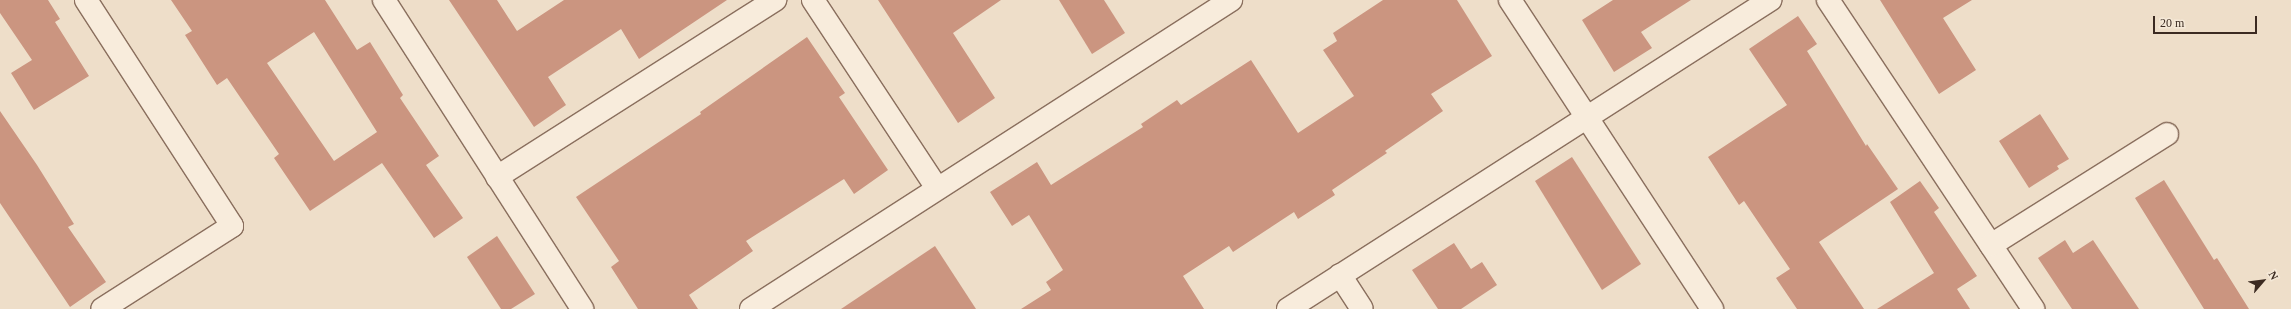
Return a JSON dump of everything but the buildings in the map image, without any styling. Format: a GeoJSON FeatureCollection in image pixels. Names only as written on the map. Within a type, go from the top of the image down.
{"type":"FeatureCollection","features":[{"type":"Feature","properties":{"kind":"street"},"geometry":{"type":"LineString","coordinates":[[86,0],[232,226],[102,309]]}},
{"type":"Feature","properties":{"kind":"street"},"geometry":{"type":"LineString","coordinates":[[384,0],[582,309]]}},
{"type":"Feature","properties":{"kind":"street"},"geometry":{"type":"LineString","coordinates":[[497,177],[775,0]]}},
{"type":"Feature","properties":{"kind":"street"},"geometry":{"type":"LineString","coordinates":[[813,0],[937,188]]}},
{"type":"Feature","properties":{"kind":"street"},"geometry":{"type":"LineString","coordinates":[[751,309],[1231,0]]}},
{"type":"Feature","properties":{"kind":"street"},"geometry":{"type":"LineString","coordinates":[[1510,0],[1712,309]]}},
{"type":"Feature","properties":{"kind":"street"},"geometry":{"type":"LineString","coordinates":[[1288,309],[1770,0]]}},
{"type":"Feature","properties":{"kind":"street"},"geometry":{"type":"LineString","coordinates":[[1828,0],[2033,309]]}},
{"type":"Feature","properties":{"kind":"street"},"geometry":{"type":"LineString","coordinates":[[1991,245],[2167,134]]}},
{"type":"Feature","properties":{"kind":"street"},"geometry":{"type":"LineString","coordinates":[[1340,276],[1362,309]]}}]}
